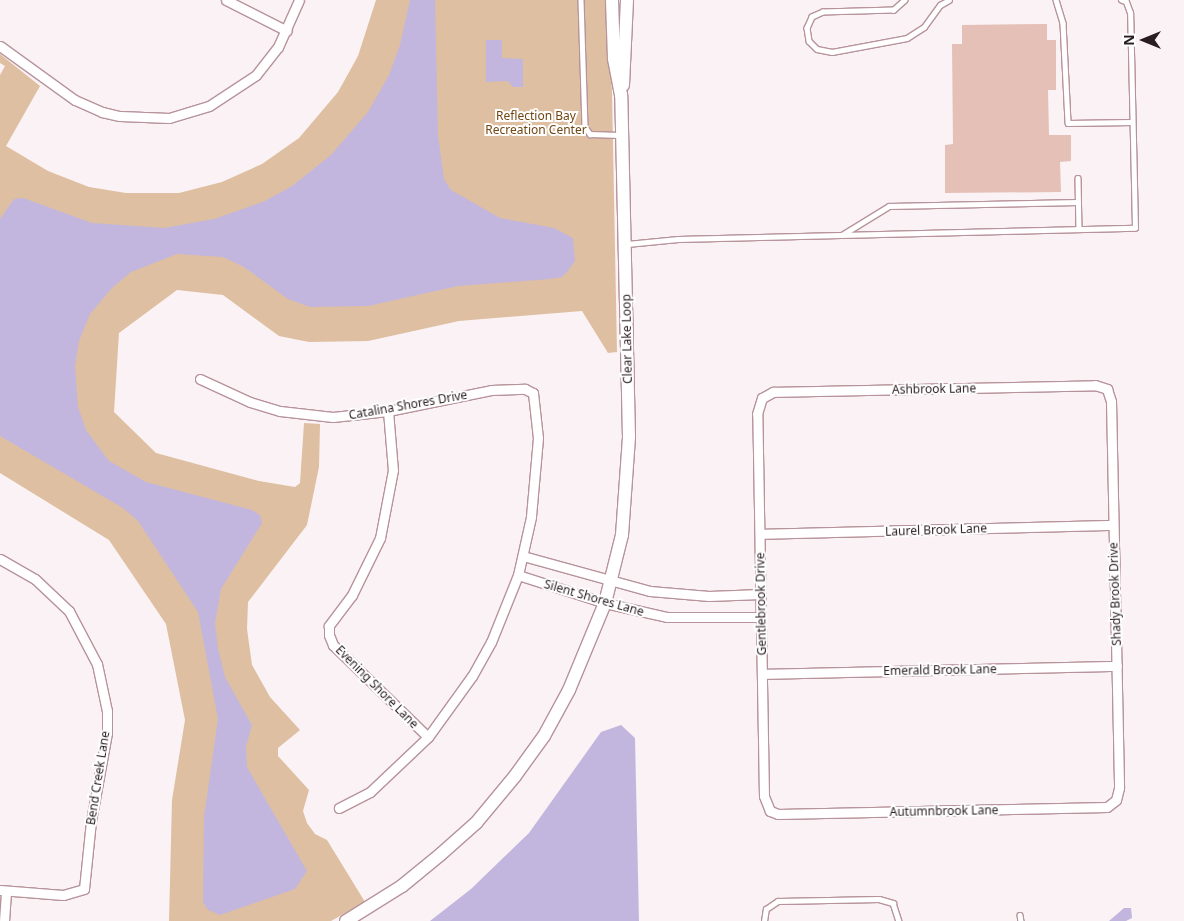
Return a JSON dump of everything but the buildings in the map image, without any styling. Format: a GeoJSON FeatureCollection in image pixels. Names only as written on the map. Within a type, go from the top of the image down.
{"type":"FeatureCollection","features":[{"type":"Feature","properties":{"kind":"street"},"geometry":{"type":"LineString","coordinates":[[226,0],[287,31]]}},
{"type":"Feature","properties":{"kind":"street"},"geometry":{"type":"LineString","coordinates":[[0,46],[75,100],[102,112],[120,116],[169,118],[209,106],[256,75],[287,31],[299,0]]}},
{"type":"Feature","properties":{"kind":"street","name":"Clear Lake Loop"},"geometry":{"type":"LineString","coordinates":[[346,921],[402,886],[441,854],[476,823],[515,776],[544,736],[569,690],[605,603],[622,535],[628,488],[621,95],[614,58],[612,0]]}},
{"type":"Feature","properties":{"kind":"street","name":"Clear Lake Loop"},"geometry":{"type":"LineString","coordinates":[[621,95],[626,66],[627,0]]}},
{"type":"Feature","properties":{"kind":"street","name":"Catalina Shores Drive"},"geometry":{"type":"LineString","coordinates":[[200,379],[250,402],[298,414],[333,418],[388,411],[491,390],[525,389],[533,393],[538,438],[537,475],[524,556]]}},
{"type":"Feature","properties":{"kind":"street","name":"Ashbrook Lane"},"geometry":{"type":"LineString","coordinates":[[762,398],[773,392],[1095,385],[1107,389]]}},
{"type":"Feature","properties":{"kind":"street","name":"Shady Brook Drive"},"geometry":{"type":"LineString","coordinates":[[1107,389],[1110,401],[1120,788],[1116,800]]}},
{"type":"Feature","properties":{"kind":"street","name":"Gentlebrook Drive"},"geometry":{"type":"LineString","coordinates":[[762,398],[757,414],[764,796],[770,811]]}},
{"type":"Feature","properties":{"kind":"street","name":"Evening Shore Lane"},"geometry":{"type":"LineString","coordinates":[[388,411],[393,470],[380,538],[352,595],[329,626],[329,635],[333,645],[428,737]]}},
{"type":"Feature","properties":{"kind":"street","name":"Laurel Brook Lane"},"geometry":{"type":"LineString","coordinates":[[760,534],[1113,525]]}},
{"type":"Feature","properties":{"kind":"street"},"geometry":{"type":"LineString","coordinates":[[339,808],[370,792],[428,737],[472,676],[503,616],[524,556]]}},
{"type":"Feature","properties":{"kind":"street","name":"Silent Shores Lane"},"geometry":{"type":"LineString","coordinates":[[524,556],[611,582],[650,591],[709,596],[761,594]]}},
{"type":"Feature","properties":{"kind":"street","name":"Bend Creek Lane"},"geometry":{"type":"LineString","coordinates":[[0,559],[36,579],[69,611],[89,646],[104,686],[107,733],[91,821],[84,889],[63,895],[3,891]]}},
{"type":"Feature","properties":{"kind":"street","name":"Silent Shores Lane"},"geometry":{"type":"LineString","coordinates":[[518,575],[605,603],[667,617],[761,617]]}},
{"type":"Feature","properties":{"kind":"street","name":"Emerald Brook Lane"},"geometry":{"type":"LineString","coordinates":[[763,674],[1117,666]]}},
{"type":"Feature","properties":{"kind":"street","name":"Autumnbrook Lane"},"geometry":{"type":"LineString","coordinates":[[770,811],[778,814],[1107,807],[1116,800]]}},
{"type":"Feature","properties":{"kind":"street"},"geometry":{"type":"LineString","coordinates":[[3,891],[4,921]]}},
{"type":"Feature","properties":{"kind":"lane"},"geometry":{"type":"LineString","coordinates":[[581,0],[585,127],[590,134],[622,135]]}},
{"type":"Feature","properties":{"kind":"lane"},"geometry":{"type":"LineString","coordinates":[[905,0],[894,10],[822,12],[812,17],[807,28],[809,40],[818,49],[832,52],[907,38],[924,27],[940,5],[949,0]]}},
{"type":"Feature","properties":{"kind":"lane"},"geometry":{"type":"LineString","coordinates":[[1056,0],[1063,23],[1066,119],[1071,124],[1132,122]]}},
{"type":"Feature","properties":{"kind":"lane"},"geometry":{"type":"LineString","coordinates":[[625,244],[841,235],[1135,228],[1130,13],[1126,2],[1120,0]]}},
{"type":"Feature","properties":{"kind":"lane"},"geometry":{"type":"LineString","coordinates":[[1078,178],[1079,229]]}},
{"type":"Feature","properties":{"kind":"lane"},"geometry":{"type":"LineString","coordinates":[[841,235],[889,206],[1078,202]]}},
{"type":"Feature","properties":{"kind":"lane"},"geometry":{"type":"LineString","coordinates":[[764,921],[766,909],[778,901],[879,899],[893,903],[899,921]]}},
{"type":"Feature","properties":{"kind":"lane"},"geometry":{"type":"LineString","coordinates":[[1020,915],[1020,921]]}},
{"type":"Feature","properties":{"kind":"green space","name":"Reflection Bay Recreation Center"},"geometry":{"type":"Polygon","coordinates":[[[376,0],[606,0],[612,92],[617,352],[608,353],[582,311],[459,321],[368,341],[309,342],[279,336],[223,295],[177,290],[119,333],[114,412],[156,453],[259,481],[295,487],[300,483],[304,423],[320,424],[319,467],[307,525],[248,602],[247,629],[252,665],[270,697],[300,730],[278,748],[278,756],[309,790],[303,811],[307,823],[315,834],[327,840],[365,902],[331,921],[169,921],[172,800],[185,720],[166,624],[109,540],[0,473],[0,75],[5,66],[0,63],[0,54],[40,86],[6,146],[48,171],[89,187],[126,193],[179,193],[222,182],[262,164],[299,138],[338,92],[358,56],[376,0]]]}},
{"type":"Feature","properties":{"kind":"shaded area"},"geometry":{"type":"Polygon","coordinates":[[[410,0],[435,0],[438,136],[444,179],[451,190],[500,218],[554,228],[573,238],[575,261],[568,271],[562,277],[458,286],[368,306],[310,307],[288,299],[244,267],[223,257],[177,254],[131,272],[112,288],[90,314],[79,341],[75,366],[78,407],[86,430],[109,461],[146,482],[252,510],[260,515],[262,523],[221,589],[215,623],[218,648],[225,677],[252,725],[246,747],[247,767],[307,871],[295,889],[220,915],[208,910],[203,902],[204,817],[218,719],[198,612],[138,521],[123,508],[0,436],[0,219],[14,199],[23,198],[92,223],[164,228],[214,219],[265,201],[292,186],[331,155],[368,112],[389,75],[400,45],[410,0]]]}},
{"type":"Feature","properties":{"kind":"shaded area"},"geometry":{"type":"Polygon","coordinates":[[[486,40],[502,40],[502,58],[523,59],[523,87],[513,87],[508,81],[486,82],[486,40]]]}},
{"type":"Feature","properties":{"kind":"shaded area"},"geometry":{"type":"Polygon","coordinates":[[[621,725],[635,738],[639,921],[430,921],[471,889],[529,833],[601,732],[621,725]]]}},
{"type":"Feature","properties":{"kind":"shaded area"},"geometry":{"type":"Polygon","coordinates":[[[1124,908],[1131,908],[1132,918],[1126,921],[1109,921],[1124,908]]]}}]}
